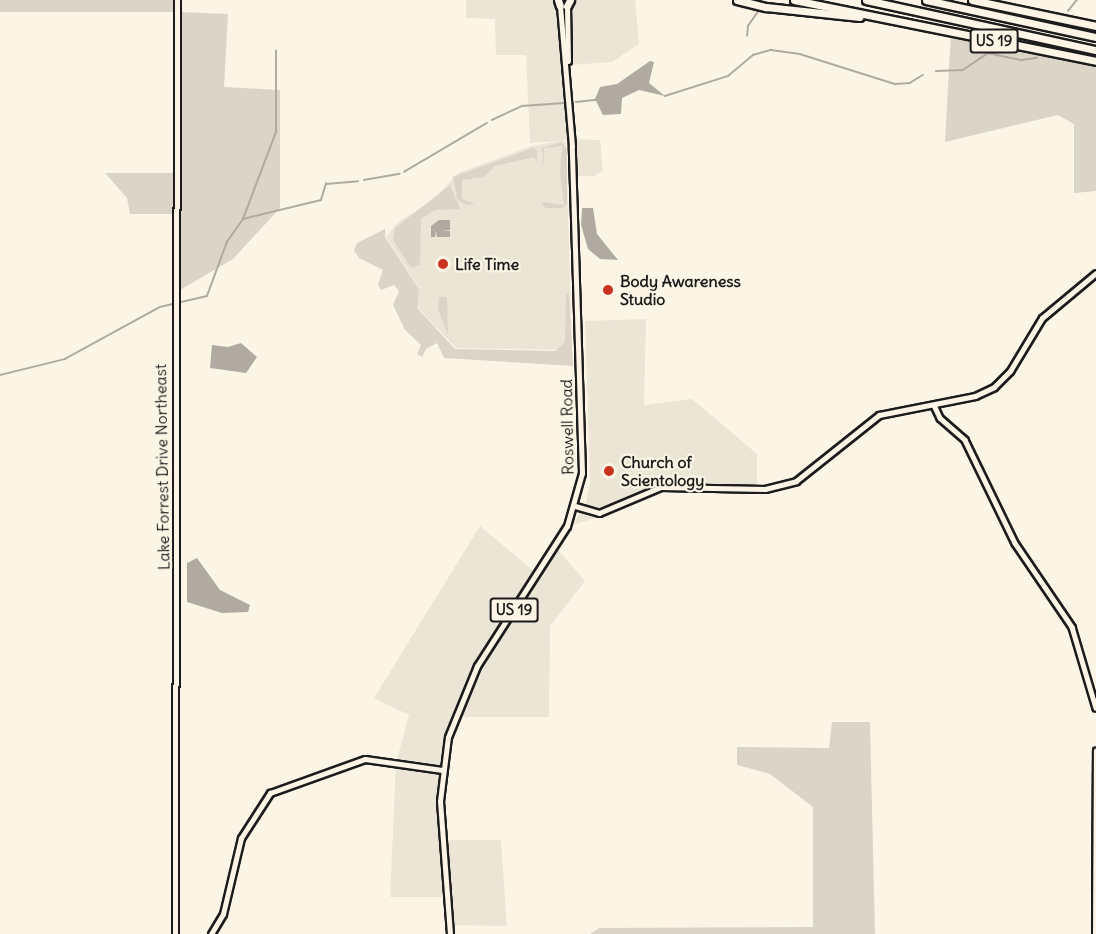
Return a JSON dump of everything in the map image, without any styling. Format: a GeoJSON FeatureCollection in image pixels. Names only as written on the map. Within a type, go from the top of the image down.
{"type":"FeatureCollection","features":[{"type":"Feature","properties":{"kind":"highway"},"geometry":{"type":"LineString","coordinates":[[737,0],[766,7],[893,19]]}},
{"type":"Feature","properties":{"kind":"highway"},"geometry":{"type":"LineString","coordinates":[[794,0],[893,19]]}},
{"type":"Feature","properties":{"kind":"highway"},"geometry":{"type":"LineString","coordinates":[[866,0],[1096,50]]}},
{"type":"Feature","properties":{"kind":"highway"},"geometry":{"type":"LineString","coordinates":[[926,0],[1096,37]]}},
{"type":"Feature","properties":{"kind":"highway","name":"US 19"},"geometry":{"type":"LineString","coordinates":[[972,0],[1096,26]]}},
{"type":"Feature","properties":{"kind":"highway","name":"US 19"},"geometry":{"type":"LineString","coordinates":[[893,19],[1096,61]]}},
{"type":"Feature","properties":{"kind":"main road","name":"Roswell Road"},"geometry":{"type":"LineString","coordinates":[[450,934],[441,826],[442,770],[454,719],[472,677],[562,536],[576,506],[582,446],[564,2]]}},
{"type":"Feature","properties":{"kind":"main road"},"geometry":{"type":"LineString","coordinates":[[576,506],[599,513],[645,492],[666,487],[777,488],[805,475],[874,417],[900,408],[934,405],[975,396],[1002,381],[1042,318],[1096,273]]}},
{"type":"Feature","properties":{"kind":"main road"},"geometry":{"type":"LineString","coordinates":[[211,934],[222,914],[241,838],[270,793],[365,759],[442,770]]}},
{"type":"Feature","properties":{"kind":"street","name":"Lake Forrest Drive Northeast"},"geometry":{"type":"LineString","coordinates":[[175,934],[177,0]]}},
{"type":"Feature","properties":{"kind":"street"},"geometry":{"type":"LineString","coordinates":[[934,405],[940,418],[965,440],[1015,543],[1072,627],[1096,708]]}},
{"type":"Feature","properties":{"kind":"street"},"geometry":{"type":"LineString","coordinates":[[1095,934],[1096,751]]}},
{"type":"Feature","properties":{"kind":"shaded area"},"geometry":{"type":"Polygon","coordinates":[[[0,0],[179,0],[180,12],[228,14],[224,87],[280,90],[280,208],[233,259],[175,293],[176,214],[130,214],[127,198],[105,173],[177,173],[179,12],[0,12],[0,0]]]}},
{"type":"Feature","properties":{"kind":"shaded area"},"geometry":{"type":"Polygon","coordinates":[[[466,0],[635,0],[639,44],[612,62],[570,65],[574,118],[568,139],[600,140],[603,171],[594,176],[572,176],[568,140],[563,140],[566,143],[572,350],[456,348],[419,309],[419,288],[386,237],[397,223],[433,200],[458,173],[532,146],[560,141],[530,143],[526,55],[496,55],[495,19],[466,18],[466,0]]]}},
{"type":"Feature","properties":{"kind":"shaded area"},"geometry":{"type":"Polygon","coordinates":[[[951,33],[1096,65],[1096,191],[1074,193],[1074,124],[1058,115],[945,142],[951,33]]]}},
{"type":"Feature","properties":{"kind":"shaded area"},"geometry":{"type":"Polygon","coordinates":[[[650,61],[654,62],[649,83],[665,96],[639,90],[622,98],[621,114],[603,115],[595,99],[600,87],[617,84],[650,61]]]}},
{"type":"Feature","properties":{"kind":"shaded area"},"geometry":{"type":"Polygon","coordinates":[[[562,142],[567,150],[567,204],[562,208],[545,208],[542,202],[564,205],[560,174],[562,146],[544,148],[544,168],[542,148],[562,142]]]}},
{"type":"Feature","properties":{"kind":"shaded area"},"geometry":{"type":"Polygon","coordinates":[[[533,148],[537,150],[537,162],[534,157],[495,166],[484,177],[462,180],[462,199],[475,204],[466,205],[457,199],[453,177],[533,148]]]}},
{"type":"Feature","properties":{"kind":"shaded area"},"geometry":{"type":"Polygon","coordinates":[[[450,185],[460,209],[435,210],[421,219],[420,265],[411,268],[393,240],[395,228],[450,185]]]}},
{"type":"Feature","properties":{"kind":"shaded area"},"geometry":{"type":"Polygon","coordinates":[[[582,208],[593,208],[597,234],[618,260],[600,259],[588,249],[581,225],[582,208]]]}},
{"type":"Feature","properties":{"kind":"shaded area"},"geometry":{"type":"Polygon","coordinates":[[[439,220],[450,220],[450,230],[442,230],[450,231],[450,237],[437,237],[436,231],[435,237],[431,237],[431,226],[439,220]]]}},
{"type":"Feature","properties":{"kind":"shaded area"},"geometry":{"type":"Polygon","coordinates":[[[385,229],[385,237],[419,289],[418,309],[455,349],[555,351],[565,342],[566,293],[569,294],[573,366],[444,358],[437,343],[426,349],[422,357],[417,354],[421,345],[405,330],[393,305],[399,291],[394,285],[381,290],[378,284],[383,270],[359,258],[354,250],[357,243],[385,229]]]}},
{"type":"Feature","properties":{"kind":"shaded area"},"geometry":{"type":"Polygon","coordinates":[[[439,297],[447,297],[448,334],[438,310],[439,297]]]}},
{"type":"Feature","properties":{"kind":"shaded area"},"geometry":{"type":"Polygon","coordinates":[[[646,319],[644,405],[692,399],[757,454],[757,489],[678,486],[634,495],[599,517],[572,525],[586,504],[590,481],[585,321],[646,319]]]}},
{"type":"Feature","properties":{"kind":"shaded area"},"geometry":{"type":"Polygon","coordinates":[[[241,343],[257,357],[246,373],[210,368],[212,345],[228,347],[241,343]]]}},
{"type":"Feature","properties":{"kind":"shaded area"},"geometry":{"type":"Polygon","coordinates":[[[480,526],[537,574],[555,546],[585,581],[550,626],[549,717],[453,717],[446,741],[439,782],[442,840],[501,840],[507,926],[448,925],[443,897],[390,897],[396,763],[409,715],[374,698],[480,526]]]}},
{"type":"Feature","properties":{"kind":"shaded area"},"geometry":{"type":"Polygon","coordinates":[[[197,558],[220,590],[250,605],[248,612],[222,613],[187,602],[187,563],[197,558]]]}},
{"type":"Feature","properties":{"kind":"shaded area"},"geometry":{"type":"Polygon","coordinates":[[[832,722],[870,722],[875,934],[590,934],[599,928],[813,927],[813,807],[770,774],[737,765],[737,747],[829,748],[832,722]]]}},
{"type":"Feature","properties":{"kind":"waterway"},"geometry":{"type":"LineString","coordinates":[[1068,11],[1077,0]]}},
{"type":"Feature","properties":{"kind":"waterway"},"geometry":{"type":"LineString","coordinates":[[747,36],[748,26],[759,10]]}},
{"type":"Feature","properties":{"kind":"waterway"},"geometry":{"type":"LineString","coordinates":[[665,96],[728,76],[753,55],[771,50],[800,54],[895,84],[910,83],[923,75]]}},
{"type":"Feature","properties":{"kind":"waterway"},"geometry":{"type":"LineString","coordinates":[[243,219],[276,132],[276,51]]}},
{"type":"Feature","properties":{"kind":"waterway"},"geometry":{"type":"LineString","coordinates":[[936,71],[963,70],[988,53],[1022,60],[1037,58]]}},
{"type":"Feature","properties":{"kind":"waterway"},"geometry":{"type":"LineString","coordinates":[[576,102],[596,100]]}},
{"type":"Feature","properties":{"kind":"waterway"},"geometry":{"type":"LineString","coordinates":[[492,120],[522,106],[564,103]]}},
{"type":"Feature","properties":{"kind":"waterway"},"geometry":{"type":"LineString","coordinates":[[404,172],[487,123]]}},
{"type":"Feature","properties":{"kind":"waterway"},"geometry":{"type":"LineString","coordinates":[[364,180],[399,174]]}},
{"type":"Feature","properties":{"kind":"waterway"},"geometry":{"type":"LineString","coordinates":[[0,375],[65,359],[160,307],[207,296],[227,242],[243,219],[321,200],[326,184],[358,181]]}},
{"type":"Feature","properties":{"kind":"place","name":"Life Time"},"geometry":{"type":"Point","coordinates":[443,264]}},
{"type":"Feature","properties":{"kind":"place","name":"Body Awareness Studio"},"geometry":{"type":"Point","coordinates":[608,290]}},
{"type":"Feature","properties":{"kind":"place","name":"Church of Scientology"},"geometry":{"type":"Point","coordinates":[609,471]}}]}
